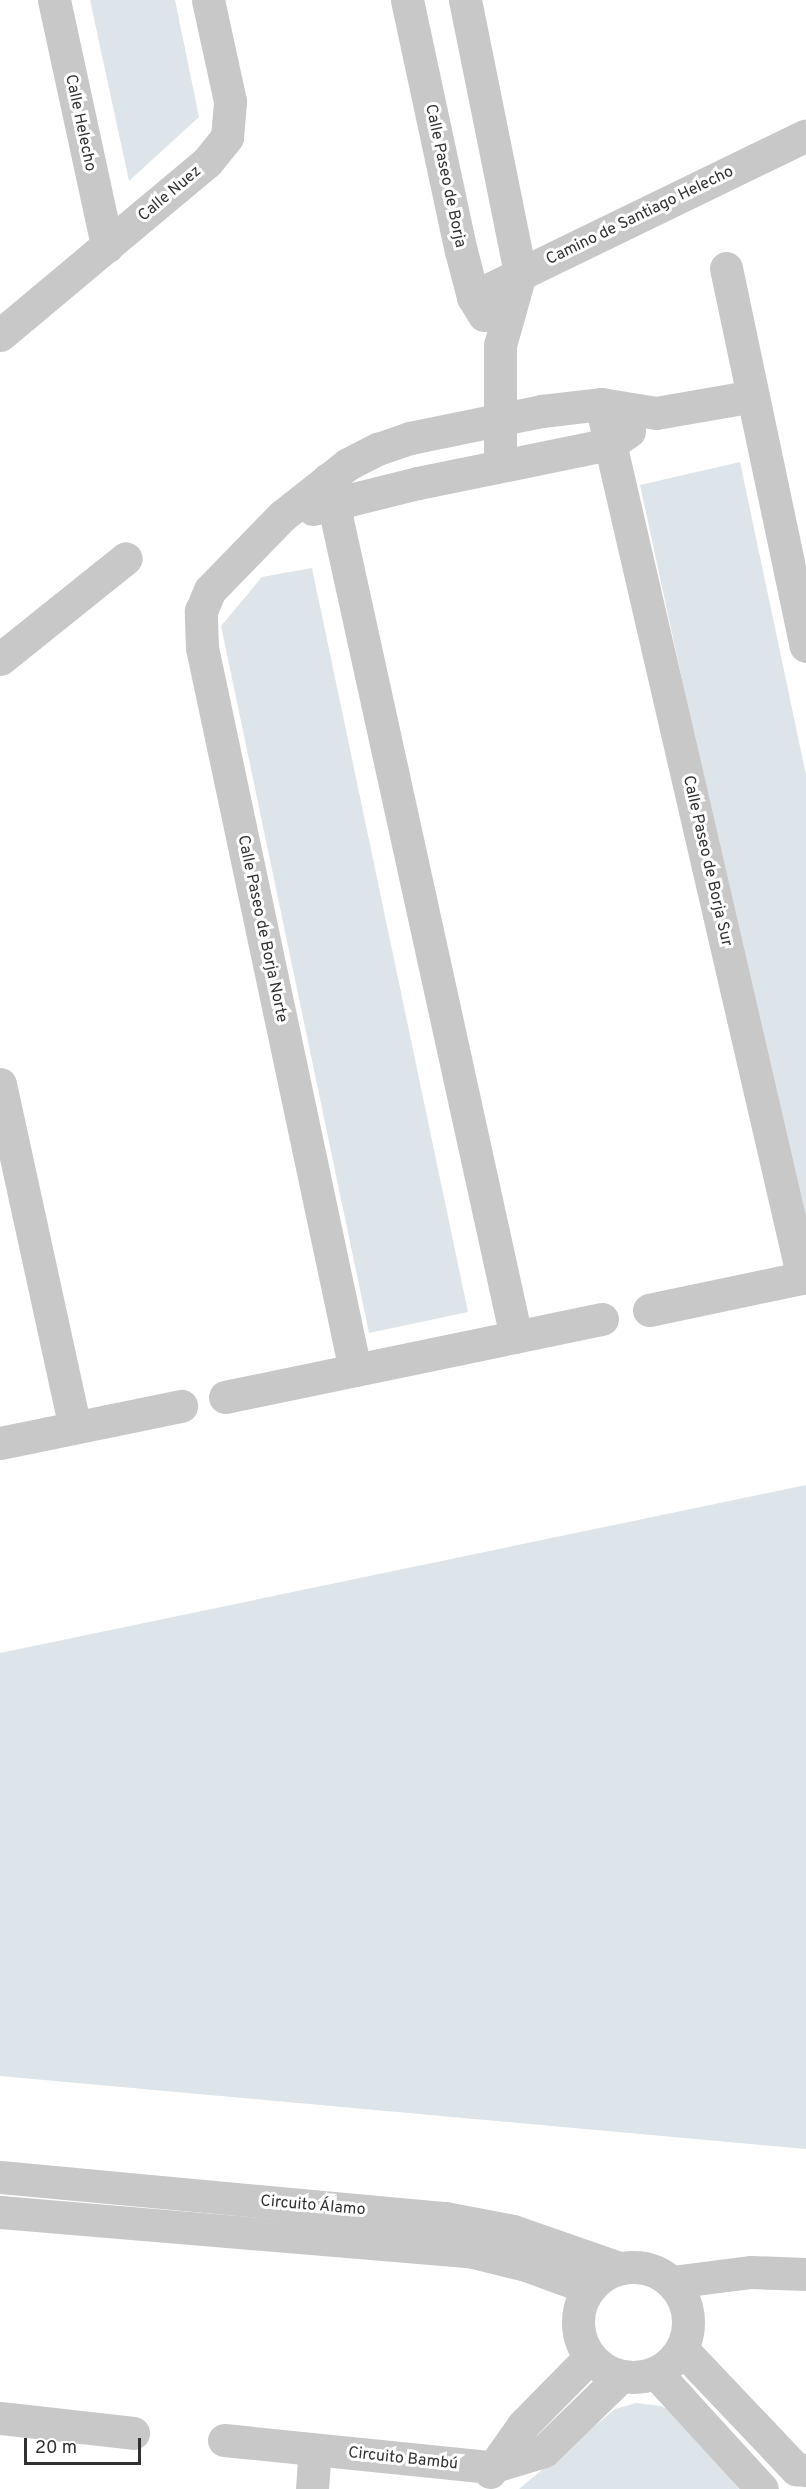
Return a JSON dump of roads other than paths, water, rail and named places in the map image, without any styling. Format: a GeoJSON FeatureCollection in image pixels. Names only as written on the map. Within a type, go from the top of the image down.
{"type":"FeatureCollection","features":[{"type":"Feature","properties":{"kind":"street","name":"Calle Helecho"},"geometry":{"type":"LineString","coordinates":[[54,0],[107,246]]}},
{"type":"Feature","properties":{"kind":"street","name":"Calle Nuez"},"geometry":{"type":"LineString","coordinates":[[0,335],[207,162],[228,138],[230,101],[208,0]]}},
{"type":"Feature","properties":{"kind":"street","name":"Calle Paseo de Borja"},"geometry":{"type":"LineString","coordinates":[[407,0],[473,297],[500,345]]}},
{"type":"Feature","properties":{"kind":"street"},"geometry":{"type":"LineString","coordinates":[[465,0],[520,273],[500,345],[500,466],[610,444],[656,413]]}},
{"type":"Feature","properties":{"kind":"street","name":"Camino de Santiago Helecho"},"geometry":{"type":"LineString","coordinates":[[473,297],[806,135]]}},
{"type":"Feature","properties":{"kind":"street"},"geometry":{"type":"LineString","coordinates":[[726,268],[806,646]]}},
{"type":"Feature","properties":{"kind":"street"},"geometry":{"type":"LineString","coordinates":[[499,418],[601,404],[656,413],[753,396]]}},
{"type":"Feature","properties":{"kind":"street","name":"Calle Paseo de Borja Sur"},"geometry":{"type":"LineString","coordinates":[[601,404],[805,1278],[649,1310]]}},
{"type":"Feature","properties":{"kind":"street","name":"Calle Paseo de Borja Norte"},"geometry":{"type":"LineString","coordinates":[[355,1370],[202,648],[201,610],[210,591],[282,516],[331,492],[378,449],[499,418]]}},
{"type":"Feature","properties":{"kind":"street","name":"Calle Paseo de Borja Norte"},"geometry":{"type":"LineString","coordinates":[[331,492],[500,466]]}},
{"type":"Feature","properties":{"kind":"street"},"geometry":{"type":"LineString","coordinates":[[331,492],[516,1337]]}},
{"type":"Feature","properties":{"kind":"street"},"geometry":{"type":"LineString","coordinates":[[0,659],[126,558]]}},
{"type":"Feature","properties":{"kind":"street"},"geometry":{"type":"LineString","coordinates":[[0,1084],[75,1427]]}},
{"type":"Feature","properties":{"kind":"street"},"geometry":{"type":"LineString","coordinates":[[225,1397],[602,1319]]}},
{"type":"Feature","properties":{"kind":"street"},"geometry":{"type":"LineString","coordinates":[[0,1443],[181,1406]]}},
{"type":"Feature","properties":{"kind":"street","name":"Circuito Álamo"},"geometry":{"type":"LineString","coordinates":[[0,2177],[445,2218],[513,2231],[619,2268]]}},
{"type":"Feature","properties":{"kind":"street","name":"Circuito Álamo"},"geometry":{"type":"LineString","coordinates":[[0,2212],[470,2251],[526,2265],[589,2288]]}},
{"type":"Feature","properties":{"kind":"street"},"geometry":{"type":"LineString","coordinates":[[672,2282],[688,2313],[682,2349],[656,2373],[621,2376],[590,2357],[581,2342],[578,2323],[580,2304],[589,2288],[603,2275],[619,2268],[647,2269],[672,2282],[751,2272],[806,2274]]}},
{"type":"Feature","properties":{"kind":"street"},"geometry":{"type":"LineString","coordinates":[[682,2349],[799,2476]]}},
{"type":"Feature","properties":{"kind":"street"},"geometry":{"type":"LineString","coordinates":[[490,2478],[523,2425],[590,2357]]}},
{"type":"Feature","properties":{"kind":"street"},"geometry":{"type":"LineString","coordinates":[[656,2373],[762,2489]]}},
{"type":"Feature","properties":{"kind":"street","name":"Circuito Bambú"},"geometry":{"type":"LineString","coordinates":[[224,2440],[315,2450],[490,2478],[544,2451],[621,2376]]}},
{"type":"Feature","properties":{"kind":"street"},"geometry":{"type":"LineString","coordinates":[[0,2418],[133,2433]]}},
{"type":"Feature","properties":{"kind":"street"},"geometry":{"type":"LineString","coordinates":[[312,2489],[315,2450]]}}]}
